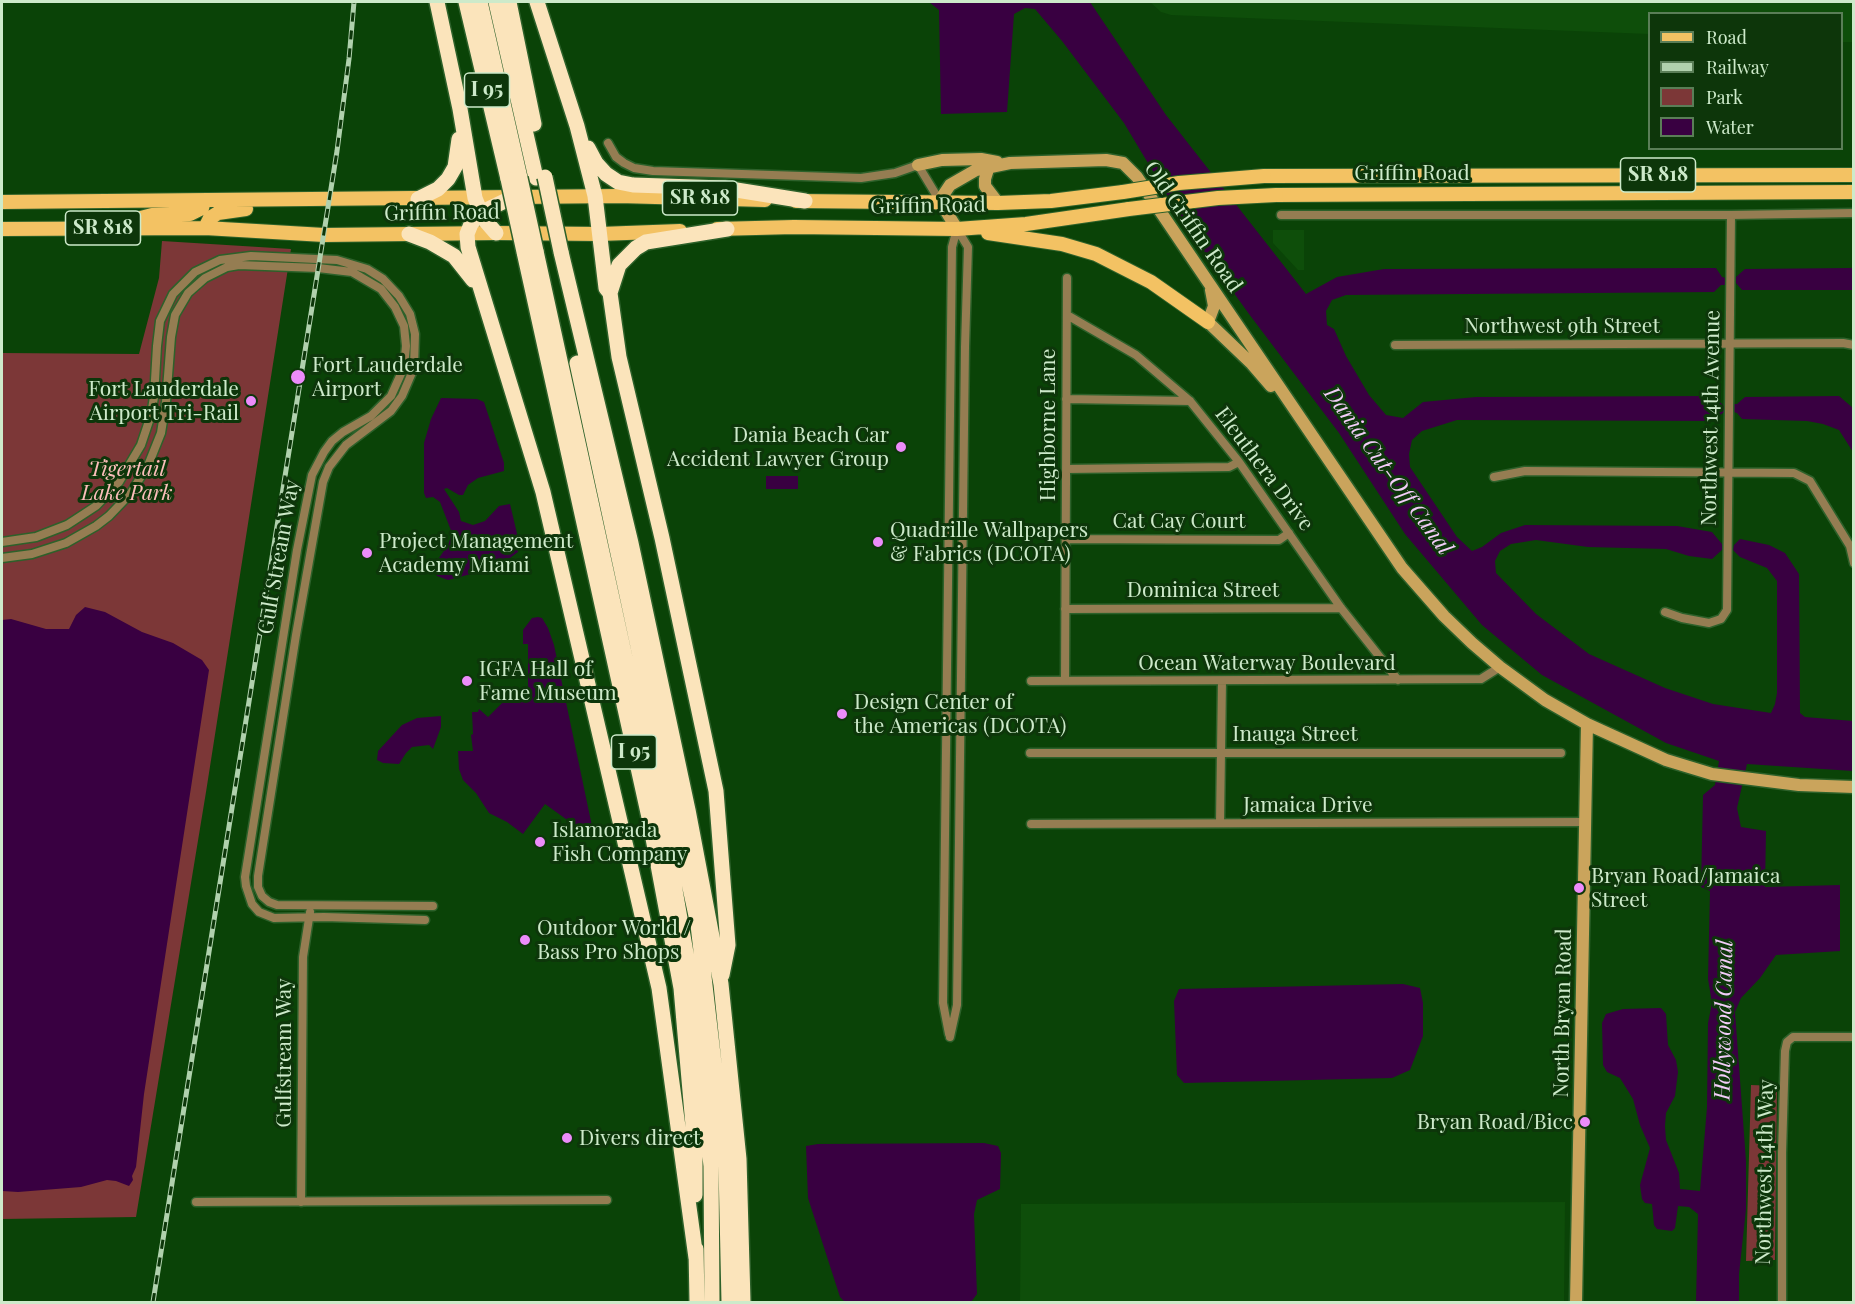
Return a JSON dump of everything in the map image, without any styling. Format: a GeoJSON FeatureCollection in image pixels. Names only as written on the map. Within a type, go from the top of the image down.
{"type":"FeatureCollection","features":[{"type":"Feature","properties":{"kind":"highway"},"geometry":{"type":"LineString","coordinates":[[437,2],[460,109],[475,198],[486,223],[496,232]]}},
{"type":"Feature","properties":{"kind":"highway","name":"I 95"},"geometry":{"type":"LineString","coordinates":[[466,2],[514,178],[530,251],[647,811],[681,988],[694,1148],[697,1302]]}},
{"type":"Feature","properties":{"kind":"highway"},"geometry":{"type":"LineString","coordinates":[[480,2],[514,178]]}},
{"type":"Feature","properties":{"kind":"highway"},"geometry":{"type":"LineString","coordinates":[[496,2],[541,178]]}},
{"type":"Feature","properties":{"kind":"highway","name":"I 95"},"geometry":{"type":"LineString","coordinates":[[509,2],[541,178],[633,555],[688,810],[721,984],[739,1159],[743,1302]]}},
{"type":"Feature","properties":{"kind":"highway"},"geometry":{"type":"LineString","coordinates":[[537,2],[581,140],[595,196],[606,288],[610,293]]}},
{"type":"Feature","properties":{"kind":"highway"},"geometry":{"type":"LineString","coordinates":[[418,199],[438,189],[455,167],[460,109]]}},
{"type":"Feature","properties":{"kind":"highway"},"geometry":{"type":"LineString","coordinates":[[581,140],[596,163],[618,182],[633,185],[724,188],[805,201]]}},
{"type":"Feature","properties":{"kind":"highway"},"geometry":{"type":"LineString","coordinates":[[511,198],[480,213],[471,224],[467,234],[468,247],[543,492],[659,988],[696,1258]]}},
{"type":"Feature","properties":{"kind":"highway"},"geometry":{"type":"LineString","coordinates":[[721,984],[728,945],[716,791],[662,538],[622,368],[610,293],[619,265],[636,248],[646,242],[727,229]]}},
{"type":"Feature","properties":{"kind":"highway"},"geometry":{"type":"LineString","coordinates":[[409,234],[430,242],[454,256],[482,292]]}},
{"type":"Feature","properties":{"kind":"highway"},"geometry":{"type":"LineString","coordinates":[[530,251],[671,867],[692,987],[711,1166],[712,1302]]}},
{"type":"Feature","properties":{"kind":"highway"},"geometry":{"type":"LineString","coordinates":[[557,251],[698,925],[726,1166],[729,1302]]}},
{"type":"Feature","properties":{"kind":"main road","name":"Griffin Road"},"geometry":{"type":"LineString","coordinates":[[2,202],[283,201],[595,196],[998,203],[1051,201],[1179,183],[1264,176],[1854,174]]}},
{"type":"Feature","properties":{"kind":"main road","name":"Griffin Road"},"geometry":{"type":"LineString","coordinates":[[2,229],[205,228],[317,235],[496,232],[600,234],[794,227],[957,229],[1037,223],[1218,198],[1276,195],[1854,192]]}},
{"type":"Feature","properties":{"kind":"main road"},"geometry":{"type":"LineString","coordinates":[[102,228],[152,215],[190,214],[202,208],[204,201]]}},
{"type":"Feature","properties":{"kind":"main road"},"geometry":{"type":"LineString","coordinates":[[205,228],[210,218],[218,213],[268,209],[283,201]]}},
{"type":"Feature","properties":{"kind":"main road"},"geometry":{"type":"LineString","coordinates":[[957,229],[1062,244],[1096,254],[1137,274],[1208,322]]}},
{"type":"Feature","properties":{"kind":"street"},"geometry":{"type":"LineString","coordinates":[[608,143],[621,162],[645,170],[861,178],[889,174],[934,160],[981,159],[1010,164]]}},
{"type":"Feature","properties":{"kind":"street","name":"Old Griffin Road"},"geometry":{"type":"LineString","coordinates":[[941,203],[943,193],[950,185],[976,170],[989,166],[1106,160],[1123,163],[1137,177],[1402,568],[1444,616],[1500,667],[1545,700],[1587,724],[1666,760],[1712,774],[1799,784],[1854,787]]}},
{"type":"Feature","properties":{"kind":"street"},"geometry":{"type":"LineString","coordinates":[[918,165],[968,247],[957,1005],[950,1037],[943,1003],[952,247],[957,229]]}},
{"type":"Feature","properties":{"kind":"street"},"geometry":{"type":"LineString","coordinates":[[989,166],[985,186],[998,203]]}},
{"type":"Feature","properties":{"kind":"street"},"geometry":{"type":"LineString","coordinates":[[1281,215],[1854,213]]}},
{"type":"Feature","properties":{"kind":"street","name":"Northwest 14th Avenue"},"geometry":{"type":"LineString","coordinates":[[1665,612],[1709,623],[1720,619],[1727,610],[1731,215]]}},
{"type":"Feature","properties":{"kind":"street","name":"Gulf Stream Way"},"geometry":{"type":"LineString","coordinates":[[2,542],[36,537],[67,525],[96,506],[124,476],[141,445],[151,415],[160,321],[173,294],[195,272],[220,260],[239,257],[337,261],[367,269],[383,279],[399,296],[414,324],[416,347],[414,368],[402,396],[391,411],[346,445],[329,467],[323,482],[296,635],[258,887],[262,896],[277,905],[433,906]]}},
{"type":"Feature","properties":{"kind":"street","name":"Gulf Stream Way"},"geometry":{"type":"LineString","coordinates":[[2,558],[49,550],[75,539],[109,516],[131,493],[149,464],[161,433],[175,315],[188,292],[205,278],[228,267],[239,265],[340,269],[362,276],[381,289],[389,297],[400,317],[405,336],[405,360],[400,379],[391,396],[382,406],[332,441],[317,464],[309,486],[245,877],[252,904],[260,912],[274,918],[425,920]]}},
{"type":"Feature","properties":{"kind":"street","name":"Highborne Lane"},"geometry":{"type":"LineString","coordinates":[[1065,681],[1067,278]]}},
{"type":"Feature","properties":{"kind":"street"},"geometry":{"type":"LineString","coordinates":[[1208,322],[1214,306],[1210,287]]}},
{"type":"Feature","properties":{"kind":"street","name":"Eleuthera Drive"},"geometry":{"type":"LineString","coordinates":[[1067,315],[1136,355],[1190,401],[1239,462],[1341,608],[1398,680]]}},
{"type":"Feature","properties":{"kind":"street","name":"Old Griffin Road"},"geometry":{"type":"LineString","coordinates":[[1208,322],[1252,364],[1304,426]]}},
{"type":"Feature","properties":{"kind":"street","name":"Northwest 9th Street"},"geometry":{"type":"LineString","coordinates":[[1395,345],[1843,343],[1854,345]]}},
{"type":"Feature","properties":{"kind":"street"},"geometry":{"type":"LineString","coordinates":[[1066,399],[1190,401]]}},
{"type":"Feature","properties":{"kind":"street"},"geometry":{"type":"LineString","coordinates":[[1066,469],[1228,467],[1239,462]]}},
{"type":"Feature","properties":{"kind":"street"},"geometry":{"type":"LineString","coordinates":[[1494,477],[1525,471],[1794,473],[1810,481],[1850,546],[1854,563]]}},
{"type":"Feature","properties":{"kind":"street","name":"Cat Cay Court"},"geometry":{"type":"LineString","coordinates":[[1066,538],[1279,540],[1289,532]]}},
{"type":"Feature","properties":{"kind":"street","name":"Dominica Street"},"geometry":{"type":"LineString","coordinates":[[1065,609],[1341,608]]}},
{"type":"Feature","properties":{"kind":"street","name":"Ocean Waterway Boulevard"},"geometry":{"type":"LineString","coordinates":[[1031,681],[1481,679],[1500,667]]}},
{"type":"Feature","properties":{"kind":"street"},"geometry":{"type":"LineString","coordinates":[[1220,823],[1222,681]]}},
{"type":"Feature","properties":{"kind":"street","name":"North Bryan Road"},"geometry":{"type":"LineString","coordinates":[[1576,1302],[1587,724]]}},
{"type":"Feature","properties":{"kind":"street","name":"Inauga Street"},"geometry":{"type":"LineString","coordinates":[[1030,753],[1561,753]]}},
{"type":"Feature","properties":{"kind":"street","name":"Jamaica Drive"},"geometry":{"type":"LineString","coordinates":[[1031,824],[1586,822]]}},
{"type":"Feature","properties":{"kind":"street","name":"Gulfstream Way"},"geometry":{"type":"LineString","coordinates":[[301,1202],[303,957],[312,905]]}},
{"type":"Feature","properties":{"kind":"street","name":"Northwest 14th Way"},"geometry":{"type":"LineString","coordinates":[[1782,1302],[1783,1141],[1787,1042],[1793,1037],[1854,1037]]}},
{"type":"Feature","properties":{"kind":"street"},"geometry":{"type":"LineString","coordinates":[[196,1202],[607,1200]]}},
{"type":"Feature","properties":{"kind":"shaded area"},"geometry":{"type":"Polygon","coordinates":[[[1150,2],[1853,2],[1853,42],[1843,42],[1843,12],[1648,12],[1648,34],[1171,15],[1161,12],[1150,2]]]}},
{"type":"Feature","properties":{"kind":"shaded area"},"geometry":{"type":"Polygon","coordinates":[[[1273,230],[1304,230],[1304,270],[1298,270],[1273,243],[1273,230]]]}},
{"type":"Feature","properties":{"kind":"shaded area"},"geometry":{"type":"Polygon","coordinates":[[[1565,1202],[1564,1302],[1020,1302],[1021,1204],[1565,1202]]]}},
{"type":"Feature","properties":{"kind":"green space","name":"Tigertail Lake Park"},"geometry":{"type":"Polygon","coordinates":[[[162,241],[291,249],[206,792],[136,1217],[2,1219],[2,353],[139,354],[159,278],[162,241]]]}},
{"type":"Feature","properties":{"kind":"green space"},"geometry":{"type":"Polygon","coordinates":[[[1751,1085],[1777,1086],[1775,1260],[1746,1261],[1751,1085]]]}},
{"type":"Feature","properties":{"kind":"water"},"geometry":{"type":"Polygon","coordinates":[[[929,2],[1090,2],[1166,115],[1306,294],[1337,277],[1384,269],[1716,268],[1722,277],[1726,278],[1726,285],[1721,285],[1714,292],[1346,295],[1332,300],[1326,311],[1327,325],[1334,329],[1346,356],[1369,395],[1386,415],[1403,418],[1423,402],[1476,397],[1714,396],[1724,406],[1724,412],[1714,421],[1457,420],[1422,431],[1412,440],[1409,454],[1410,467],[1457,537],[1472,551],[1482,547],[1501,533],[1525,525],[1677,526],[1712,532],[1722,544],[1723,549],[1712,559],[1689,556],[1666,549],[1588,547],[1536,540],[1511,544],[1500,551],[1495,561],[1496,573],[1536,614],[1589,654],[1665,688],[1713,704],[1771,713],[1777,693],[1777,581],[1767,568],[1740,557],[1733,550],[1734,545],[1740,539],[1769,545],[1785,553],[1799,574],[1800,713],[1805,717],[1853,721],[1853,771],[1747,764],[1737,808],[1741,827],[1766,831],[1765,887],[1840,885],[1840,951],[1776,955],[1760,978],[1741,998],[1735,1012],[1746,1161],[1746,1209],[1739,1274],[1739,1302],[1696,1302],[1698,1214],[1689,1207],[1678,1206],[1675,1228],[1672,1231],[1657,1229],[1654,1225],[1652,1204],[1645,1203],[1642,1199],[1640,1185],[1650,1148],[1640,1125],[1633,1099],[1620,1078],[1607,1072],[1603,1065],[1602,1023],[1606,1014],[1623,1009],[1661,1008],[1666,1014],[1668,1045],[1676,1060],[1678,1072],[1675,1096],[1666,1113],[1666,1140],[1679,1173],[1680,1189],[1700,1191],[1707,1107],[1708,1023],[1712,1003],[1708,979],[1710,891],[1701,887],[1703,795],[1715,785],[1719,761],[1666,743],[1542,675],[1482,625],[1405,534],[1339,433],[1185,225],[1124,123],[1035,9],[1025,8],[1014,14],[1007,112],[941,114],[939,10],[929,2]]]}},
{"type":"Feature","properties":{"kind":"water"},"geometry":{"type":"Polygon","coordinates":[[[1853,268],[1853,290],[1742,290],[1736,283],[1736,277],[1745,269],[1853,268]]]}},
{"type":"Feature","properties":{"kind":"water"},"geometry":{"type":"Polygon","coordinates":[[[1839,396],[1853,408],[1853,452],[1839,430],[1823,424],[1807,421],[1742,419],[1734,412],[1734,404],[1745,397],[1839,396]]]}},
{"type":"Feature","properties":{"kind":"water"},"geometry":{"type":"Polygon","coordinates":[[[441,398],[477,399],[484,402],[504,463],[504,471],[478,478],[468,485],[463,495],[447,488],[444,489],[459,512],[461,521],[473,525],[485,521],[499,506],[510,504],[519,542],[518,552],[498,567],[448,580],[433,572],[434,565],[448,545],[452,533],[440,502],[433,497],[426,498],[424,493],[424,443],[431,419],[441,398]]]}},
{"type":"Feature","properties":{"kind":"water"},"geometry":{"type":"Polygon","coordinates":[[[766,476],[798,476],[798,489],[766,489],[766,476]]]}},
{"type":"Feature","properties":{"kind":"water"},"geometry":{"type":"Polygon","coordinates":[[[85,607],[105,612],[142,632],[173,643],[202,660],[209,670],[133,1180],[129,1186],[107,1180],[81,1187],[18,1192],[2,1191],[2,620],[11,619],[46,629],[69,629],[76,615],[85,607]]]}},
{"type":"Feature","properties":{"kind":"water"},"geometry":{"type":"Polygon","coordinates":[[[532,618],[542,618],[548,628],[554,645],[593,831],[578,833],[575,830],[577,827],[545,804],[523,834],[507,822],[489,813],[476,793],[463,780],[459,769],[458,751],[473,751],[472,712],[478,712],[479,709],[488,717],[503,702],[493,692],[510,692],[510,695],[528,694],[528,644],[523,644],[523,630],[532,618]]]}},
{"type":"Feature","properties":{"kind":"water"},"geometry":{"type":"Polygon","coordinates":[[[441,716],[441,727],[433,749],[429,745],[412,747],[399,764],[383,763],[377,760],[378,751],[402,725],[417,718],[441,716]]]}},
{"type":"Feature","properties":{"kind":"water"},"geometry":{"type":"Polygon","coordinates":[[[1403,984],[1420,988],[1423,1003],[1423,1036],[1410,1070],[1392,1078],[1184,1083],[1177,1075],[1174,1001],[1179,989],[1403,984]]]}},
{"type":"Feature","properties":{"kind":"water"},"geometry":{"type":"Polygon","coordinates":[[[984,1143],[998,1146],[1001,1153],[1000,1189],[977,1200],[974,1214],[977,1294],[971,1302],[845,1302],[840,1297],[808,1198],[806,1146],[984,1143]]]}},
{"type":"Feature","properties":{"kind":"railway"},"geometry":{"type":"LineString","coordinates":[[153,1302],[337,151],[354,2]]}},
{"type":"Feature","properties":{"kind":"place","name":"Fort Lauderdale Airport"},"geometry":{"type":"Point","coordinates":[298,377]}},
{"type":"Feature","properties":{"kind":"place","name":"Fort Lauderdale Airport Tri-Rail"},"geometry":{"type":"Point","coordinates":[251,401]}},
{"type":"Feature","properties":{"kind":"place","name":"Dania Beach Car Accident Lawyer Group"},"geometry":{"type":"Point","coordinates":[901,447]}},
{"type":"Feature","properties":{"kind":"place","name":"Quadrille Wallpapers & Fabrics (DCOTA)"},"geometry":{"type":"Point","coordinates":[878,542]}},
{"type":"Feature","properties":{"kind":"place","name":"Project Management Academy Miami"},"geometry":{"type":"Point","coordinates":[367,553]}},
{"type":"Feature","properties":{"kind":"place","name":"IGFA Hall of Fame Museum"},"geometry":{"type":"Point","coordinates":[467,681]}},
{"type":"Feature","properties":{"kind":"place","name":"Design Center of the Americas (DCOTA)"},"geometry":{"type":"Point","coordinates":[842,714]}},
{"type":"Feature","properties":{"kind":"place","name":"Islamorada Fish Company"},"geometry":{"type":"Point","coordinates":[540,842]}},
{"type":"Feature","properties":{"kind":"place","name":"Bryan Road/Jamaica Street"},"geometry":{"type":"Point","coordinates":[1579,888]}},
{"type":"Feature","properties":{"kind":"place","name":"Outdoor World / Bass Pro Shops"},"geometry":{"type":"Point","coordinates":[525,940]}},
{"type":"Feature","properties":{"kind":"place","name":"Bryan Road/Bicc"},"geometry":{"type":"Point","coordinates":[1585,1122]}},
{"type":"Feature","properties":{"kind":"place","name":"Divers direct"},"geometry":{"type":"Point","coordinates":[567,1138]}},
{"type":"Feature","properties":{"kind":"water label","name":"Dania Cut-Off Canal"},"geometry":{"type":"Point","coordinates":[1388,471]}},
{"type":"Feature","properties":{"kind":"water label","name":"Hollywood Canal"},"geometry":{"type":"Point","coordinates":[1724,1020]}}]}
